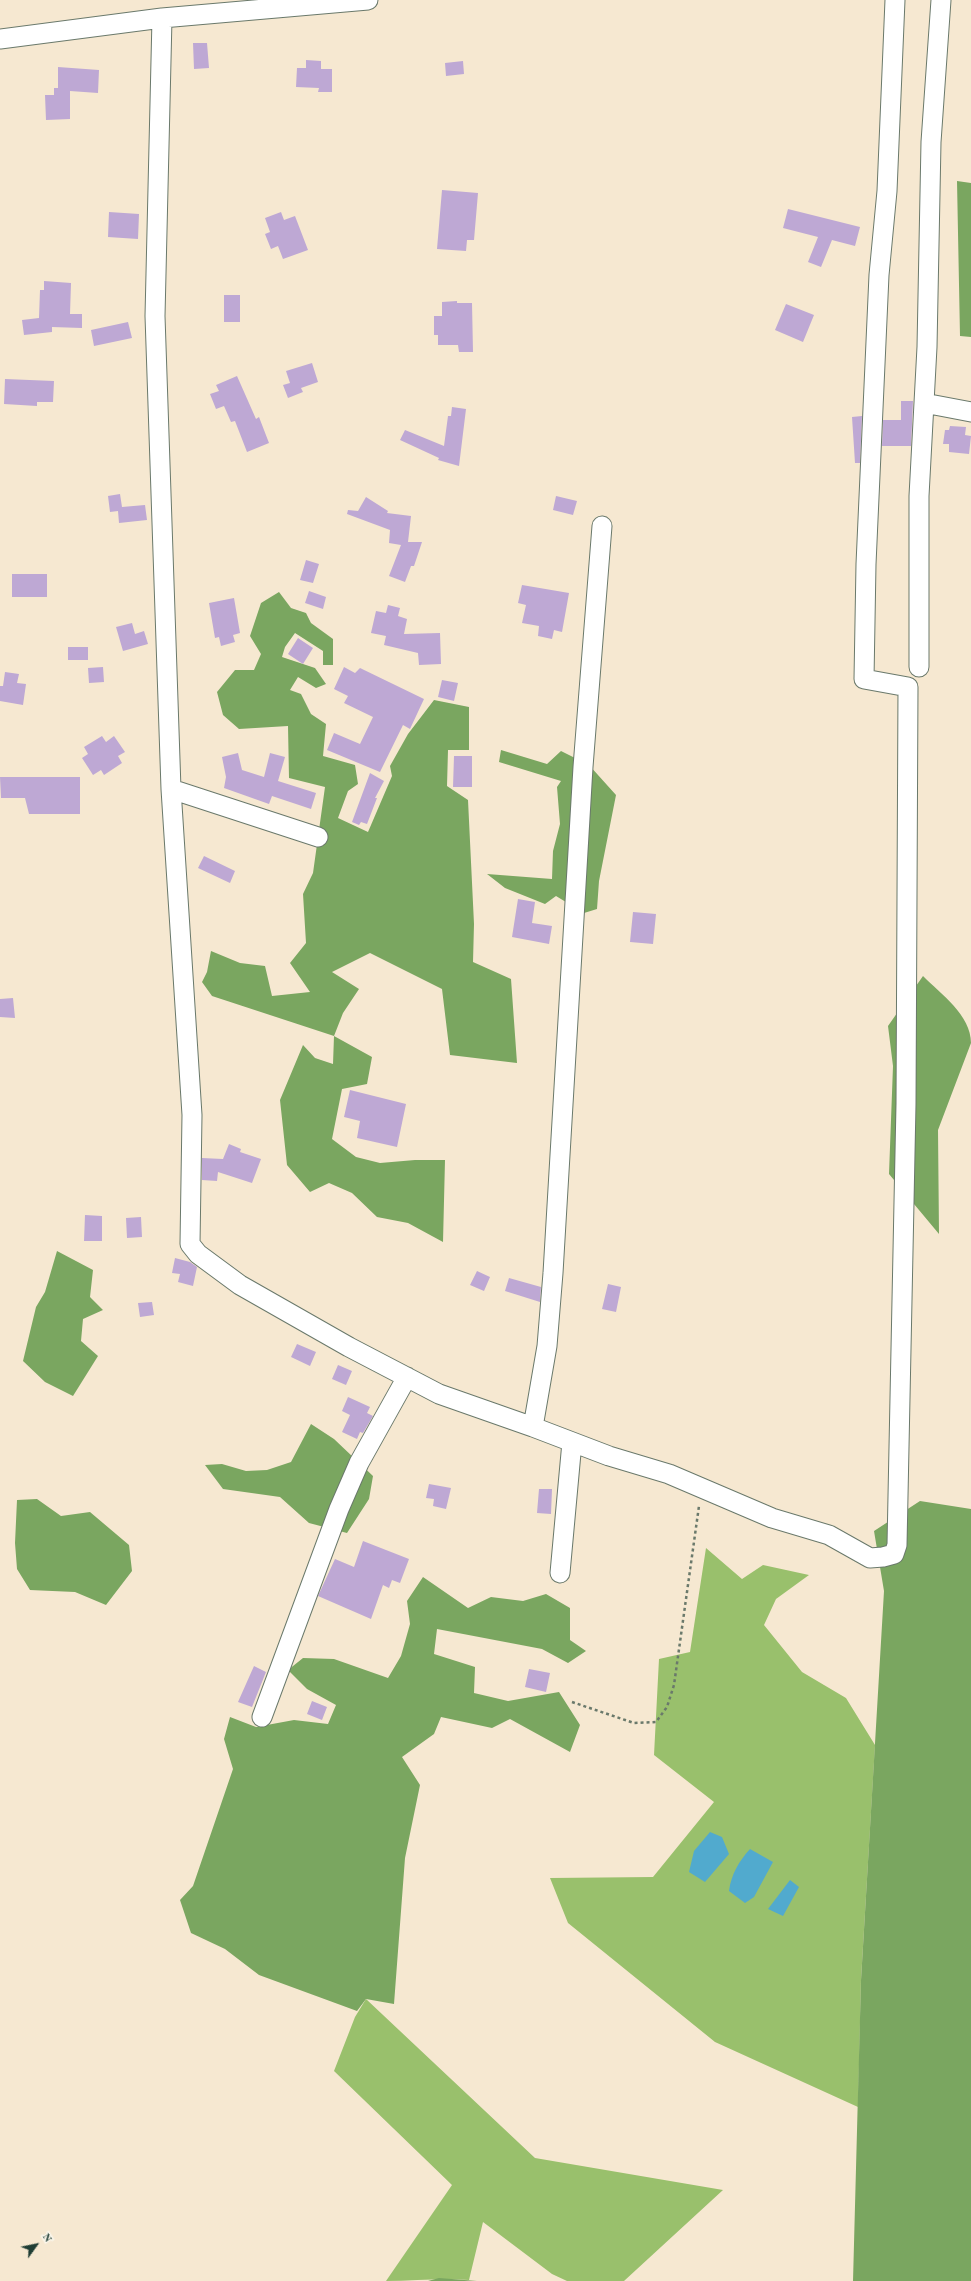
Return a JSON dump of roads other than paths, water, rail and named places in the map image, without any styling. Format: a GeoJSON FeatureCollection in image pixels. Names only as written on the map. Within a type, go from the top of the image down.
{"type":"FeatureCollection","features":[{"type":"Feature","properties":{"kind":"street"},"geometry":{"type":"LineString","coordinates":[[0,39],[162,18],[368,0]]}},
{"type":"Feature","properties":{"kind":"street"},"geometry":{"type":"LineString","coordinates":[[162,18],[154,316],[171,789],[192,1115],[190,1244],[198,1254],[240,1285],[439,1394],[533,1427],[609,1456],[669,1474],[772,1518],[829,1535],[870,1558],[894,1554],[897,1545],[906,1104],[908,687],[864,678],[866,564],[879,275],[887,191],[895,0]]}},
{"type":"Feature","properties":{"kind":"street"},"geometry":{"type":"LineString","coordinates":[[920,667],[918,496],[927,348],[930,142],[941,0]]}},
{"type":"Feature","properties":{"kind":"street"},"geometry":{"type":"LineString","coordinates":[[924,404],[971,412]]}},
{"type":"Feature","properties":{"kind":"street"},"geometry":{"type":"LineString","coordinates":[[533,1427],[547,1346],[553,1273],[584,759],[602,526]]}},
{"type":"Feature","properties":{"kind":"street"},"geometry":{"type":"LineString","coordinates":[[171,789],[318,838]]}},
{"type":"Feature","properties":{"kind":"street"},"geometry":{"type":"LineString","coordinates":[[262,1717],[339,1509],[359,1463],[407,1377]]}},
{"type":"Feature","properties":{"kind":"street"},"geometry":{"type":"LineString","coordinates":[[560,1573],[572,1442]]}},
{"type":"Feature","properties":{"kind":"water"},"geometry":{"type":"Polygon","coordinates":[[[710,1832],[722,1837],[729,1854],[705,1882],[689,1872],[694,1851],[710,1832]]]}},
{"type":"Feature","properties":{"kind":"water"},"geometry":{"type":"Polygon","coordinates":[[[750,1849],[773,1862],[754,1897],[745,1903],[729,1891],[736,1868],[750,1849]]]}},
{"type":"Feature","properties":{"kind":"water"},"geometry":{"type":"Polygon","coordinates":[[[790,1880],[799,1887],[783,1916],[768,1909],[790,1880]]]}}]}
